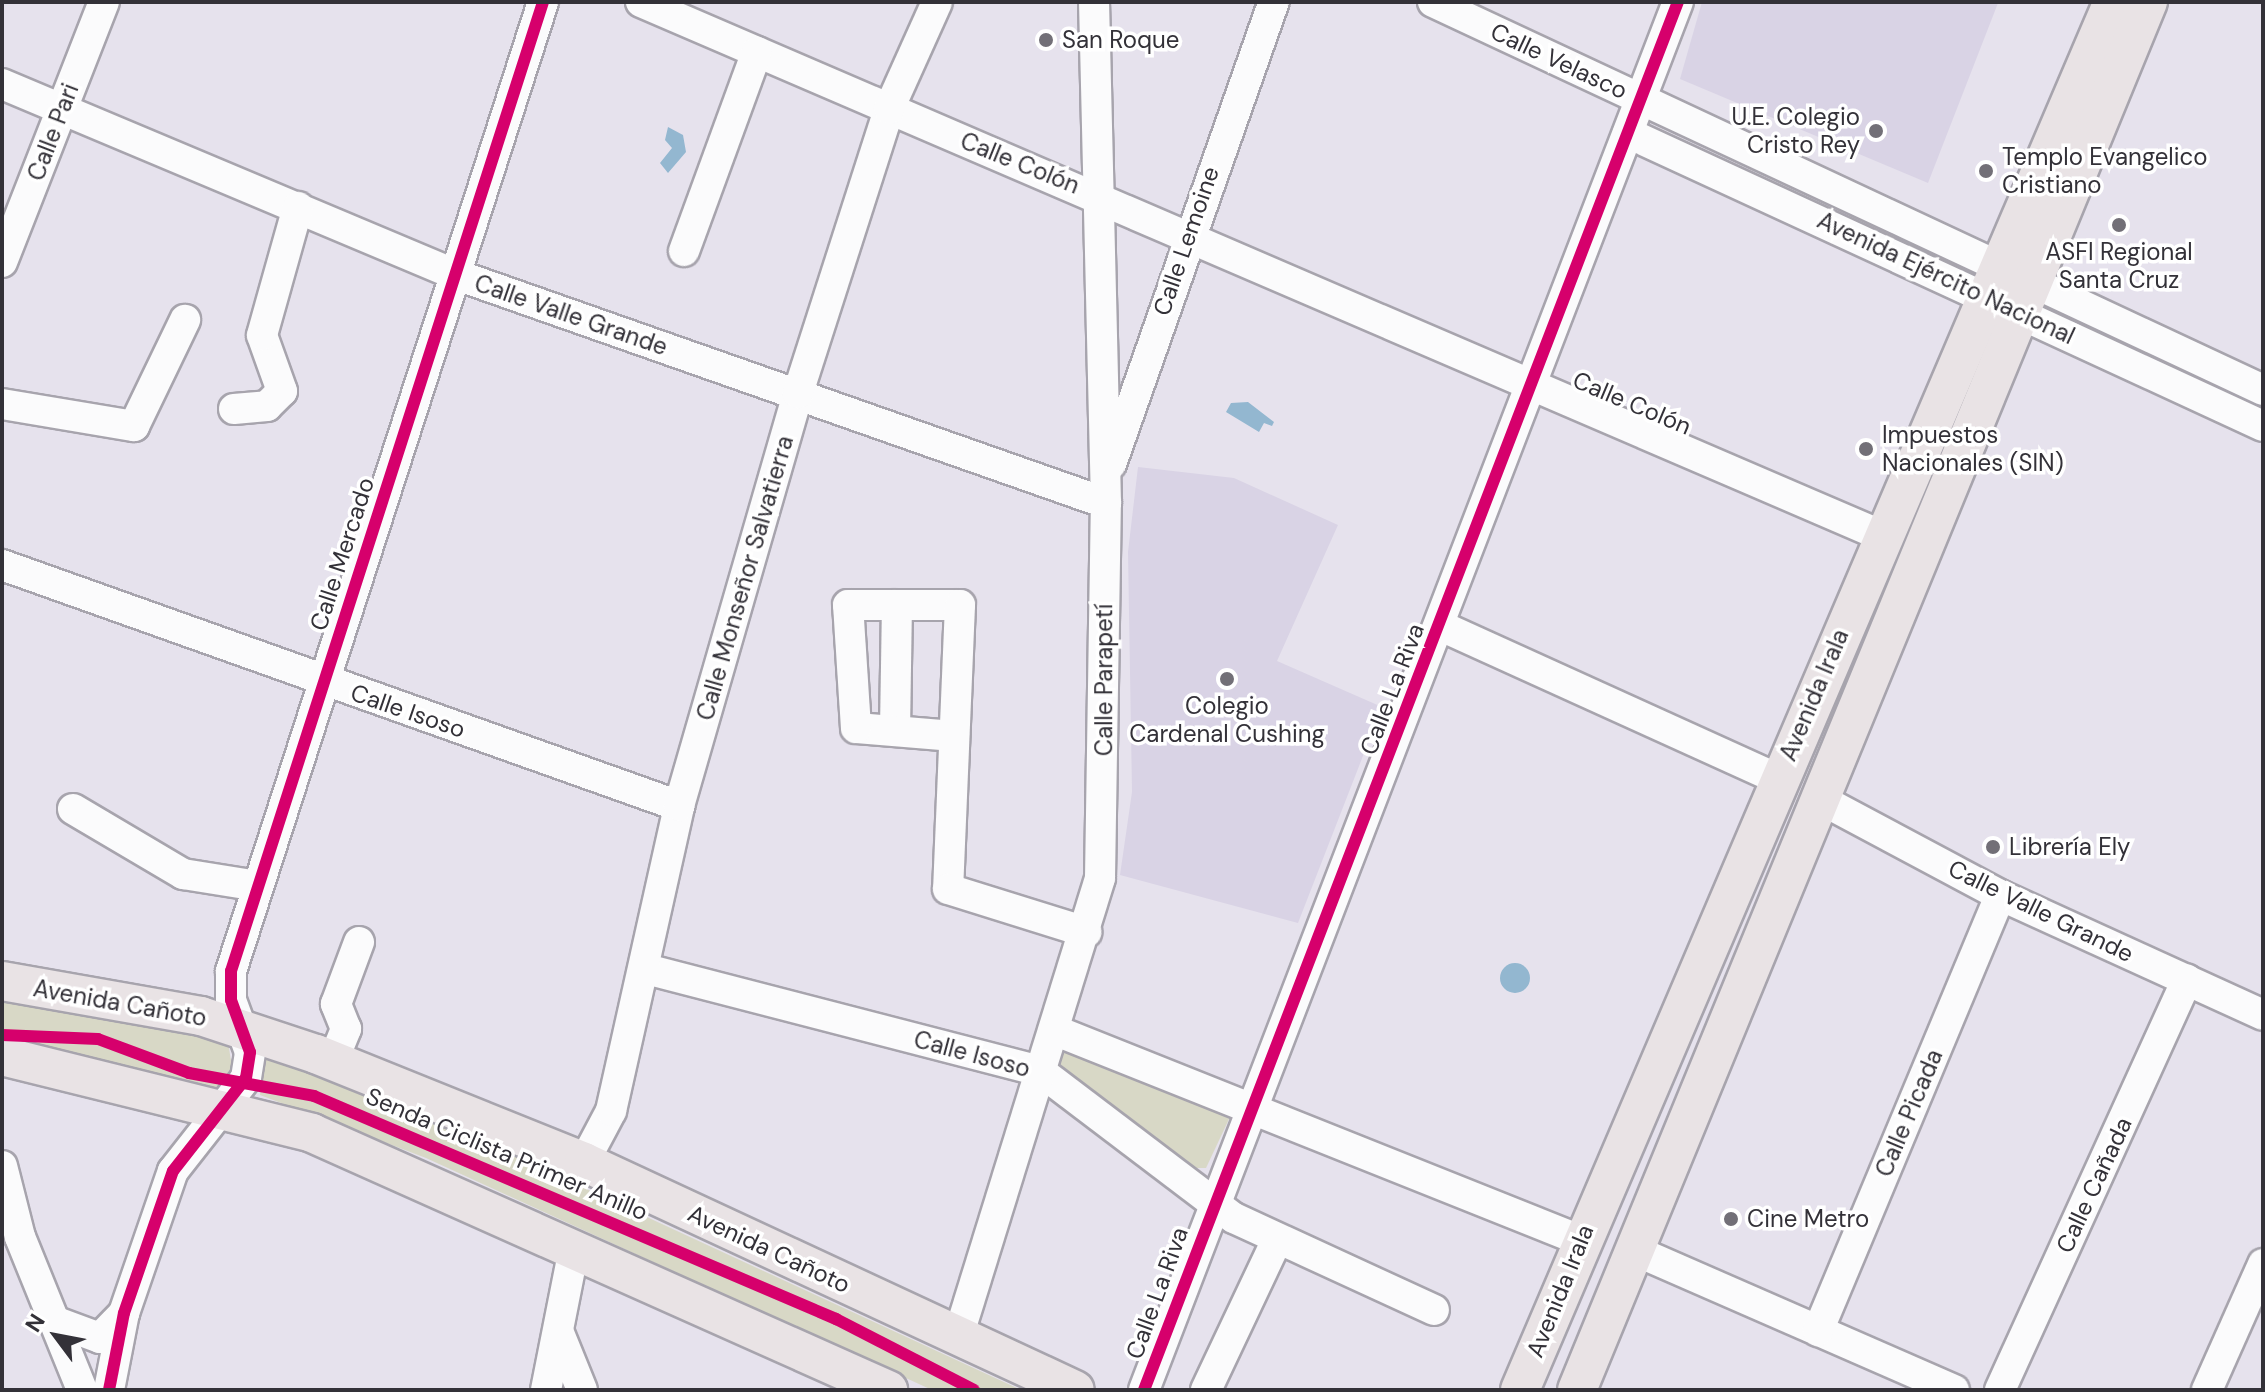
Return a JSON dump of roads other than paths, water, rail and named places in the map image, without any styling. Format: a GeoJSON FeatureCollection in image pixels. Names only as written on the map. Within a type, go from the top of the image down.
{"type":"FeatureCollection","features":[{"type":"Feature","properties":{"kind":"main road","name":"Avenida Irala"},"geometry":{"type":"LineString","coordinates":[[1520,1390],[1580,1240],[2113,2]]}},
{"type":"Feature","properties":{"kind":"main road","name":"Avenida Irala"},"geometry":{"type":"LineString","coordinates":[[1577,1390],[2031,299],[2148,2]]}},
{"type":"Feature","properties":{"kind":"main road","name":"Avenida Cañoto"},"geometry":{"type":"LineString","coordinates":[[2,981],[241,1027],[333,1061],[584,1162],[1075,1390]]}},
{"type":"Feature","properties":{"kind":"main road"},"geometry":{"type":"LineString","coordinates":[[2,1056],[312,1133],[888,1390]]}},
{"type":"Feature","properties":{"kind":"street","name":"Calle Pari"},"geometry":{"type":"LineString","coordinates":[[2,262],[104,2]]}},
{"type":"Feature","properties":{"kind":"street","name":"Calle Mercado"},"geometry":{"type":"LineString","coordinates":[[109,1390],[124,1313],[173,1171],[218,1111],[241,1090],[251,1063],[231,971],[543,2]]}},
{"type":"Feature","properties":{"kind":"street","name":"Calle Colón"},"geometry":{"type":"LineString","coordinates":[[641,2],[1187,233],[1883,536]]}},
{"type":"Feature","properties":{"kind":"street","name":"Calle Monseñor Salvatierra"},"geometry":{"type":"LineString","coordinates":[[584,1162],[611,1111],[646,969],[679,806],[798,393],[889,109],[937,2]]}},
{"type":"Feature","properties":{"kind":"street","name":"Calle Parapetí"},"geometry":{"type":"LineString","coordinates":[[958,1337],[1086,932],[1100,878],[1105,808],[1105,493],[1095,195],[1094,2]]}},
{"type":"Feature","properties":{"kind":"street","name":"Calle Lemoine"},"geometry":{"type":"LineString","coordinates":[[1105,493],[1187,233],[1274,2]]}},
{"type":"Feature","properties":{"kind":"street","name":"Calle Velasco"},"geometry":{"type":"LineString","coordinates":[[1433,2],[1641,100]]}},
{"type":"Feature","properties":{"kind":"street","name":"Calle La Riva"},"geometry":{"type":"LineString","coordinates":[[1144,1390],[1213,1205],[1535,385],[1678,2]]}},
{"type":"Feature","properties":{"kind":"street"},"geometry":{"type":"LineString","coordinates":[[684,251],[757,52]]}},
{"type":"Feature","properties":{"kind":"street","name":"Calle Valle Grande"},"geometry":{"type":"LineString","coordinates":[[2,84],[457,275],[798,393],[1105,493]]}},
{"type":"Feature","properties":{"kind":"street","name":"Avenida Ejército Nacional"},"geometry":{"type":"LineString","coordinates":[[1641,100],[2031,299],[2263,426]]}},
{"type":"Feature","properties":{"kind":"street","name":"Avenida Ejército Nacional"},"geometry":{"type":"LineString","coordinates":[[1628,133],[1994,281]]}},
{"type":"Feature","properties":{"kind":"street"},"geometry":{"type":"LineString","coordinates":[[234,409],[267,406],[282,391],[262,335],[298,207]]}},
{"type":"Feature","properties":{"kind":"street","name":"Avenida Ejército Nacional"},"geometry":{"type":"LineString","coordinates":[[2031,299],[2263,390]]}},
{"type":"Feature","properties":{"kind":"street"},"geometry":{"type":"LineString","coordinates":[[2,404],[134,426],[185,320]]}},
{"type":"Feature","properties":{"kind":"street","name":"Calle Isoso"},"geometry":{"type":"LineString","coordinates":[[2,565],[679,806]]}},
{"type":"Feature","properties":{"kind":"street"},"geometry":{"type":"LineString","coordinates":[[954,736],[856,728],[848,605],[960,605],[948,889],[1086,932]]}},
{"type":"Feature","properties":{"kind":"street"},"geometry":{"type":"LineString","coordinates":[[895,730],[897,605]]}},
{"type":"Feature","properties":{"kind":"street"},"geometry":{"type":"LineString","coordinates":[[1441,626],[1778,779]]}},
{"type":"Feature","properties":{"kind":"street","name":"Calle Valle Grande"},"geometry":{"type":"LineString","coordinates":[[1822,800],[2000,895],[2263,1015]]}},
{"type":"Feature","properties":{"kind":"street"},"geometry":{"type":"LineString","coordinates":[[73,809],[183,874],[258,886]]}},
{"type":"Feature","properties":{"kind":"street","name":"Calle Picada"},"geometry":{"type":"LineString","coordinates":[[1818,1331],[2000,895]]}},
{"type":"Feature","properties":{"kind":"street"},"geometry":{"type":"LineString","coordinates":[[333,1061],[346,1029],[336,1004],[359,942]]}},
{"type":"Feature","properties":{"kind":"street","name":"Calle Isoso"},"geometry":{"type":"LineString","coordinates":[[646,969],[1040,1071],[1213,1205],[1276,1242],[1434,1310]]}},
{"type":"Feature","properties":{"kind":"street","name":"Calle Cañada"},"geometry":{"type":"LineString","coordinates":[[2000,1390],[2187,980]]}},
{"type":"Feature","properties":{"kind":"street","name":"Calle Isoso"},"geometry":{"type":"LineString","coordinates":[[1054,1030],[1580,1240]]}},
{"type":"Feature","properties":{"kind":"street"},"geometry":{"type":"LineString","coordinates":[[2,1166],[54,1321],[82,1390]]}},
{"type":"Feature","properties":{"kind":"street"},"geometry":{"type":"LineString","coordinates":[[1206,1390],[1276,1242]]}},
{"type":"Feature","properties":{"kind":"street"},"geometry":{"type":"LineString","coordinates":[[546,1390],[574,1248]]}},
{"type":"Feature","properties":{"kind":"street"},"geometry":{"type":"LineString","coordinates":[[1636,1251],[1954,1390]]}},
{"type":"Feature","properties":{"kind":"street"},"geometry":{"type":"LineString","coordinates":[[2207,1390],[2263,1264]]}},
{"type":"Feature","properties":{"kind":"street"},"geometry":{"type":"LineString","coordinates":[[54,1321],[100,1338],[124,1313]]}},
{"type":"Feature","properties":{"kind":"street"},"geometry":{"type":"LineString","coordinates":[[559,1333],[582,1390]]}},
{"type":"Feature","properties":{"kind":"water"},"geometry":{"type":"Polygon","coordinates":[[[668,127],[683,135],[686,152],[668,173],[660,163],[672,148],[665,140],[668,127]]]}},
{"type":"Feature","properties":{"kind":"water"},"geometry":{"type":"Polygon","coordinates":[[[1248,402],[1274,422],[1272,426],[1264,423],[1259,432],[1226,412],[1231,403],[1248,402]]]}},
{"type":"Feature","properties":{"kind":"water"},"geometry":{"type":"Polygon","coordinates":[[[1515,963],[1526,967],[1530,978],[1526,989],[1515,993],[1504,989],[1500,978],[1504,967],[1515,963]]]}},
{"type":"Feature","properties":{"kind":"place","name":"San Roque"},"geometry":{"type":"Point","coordinates":[1046,40]}},
{"type":"Feature","properties":{"kind":"place","name":"U.E. Colegio Cristo Rey"},"geometry":{"type":"Point","coordinates":[1876,131]}},
{"type":"Feature","properties":{"kind":"place","name":"Templo Evangelico Cristiano"},"geometry":{"type":"Point","coordinates":[1986,171]}},
{"type":"Feature","properties":{"kind":"place","name":"ASFI Regional Santa Cruz"},"geometry":{"type":"Point","coordinates":[2119,225]}},
{"type":"Feature","properties":{"kind":"place","name":"Impuestos Nacionales (SIN)"},"geometry":{"type":"Point","coordinates":[1866,449]}},
{"type":"Feature","properties":{"kind":"place","name":"Colegio Cardenal Cushing"},"geometry":{"type":"Point","coordinates":[1227,679]}},
{"type":"Feature","properties":{"kind":"place","name":"Librería Ely"},"geometry":{"type":"Point","coordinates":[1993,847]}},
{"type":"Feature","properties":{"kind":"place","name":"Cine Metro"},"geometry":{"type":"Point","coordinates":[1731,1219]}}]}
